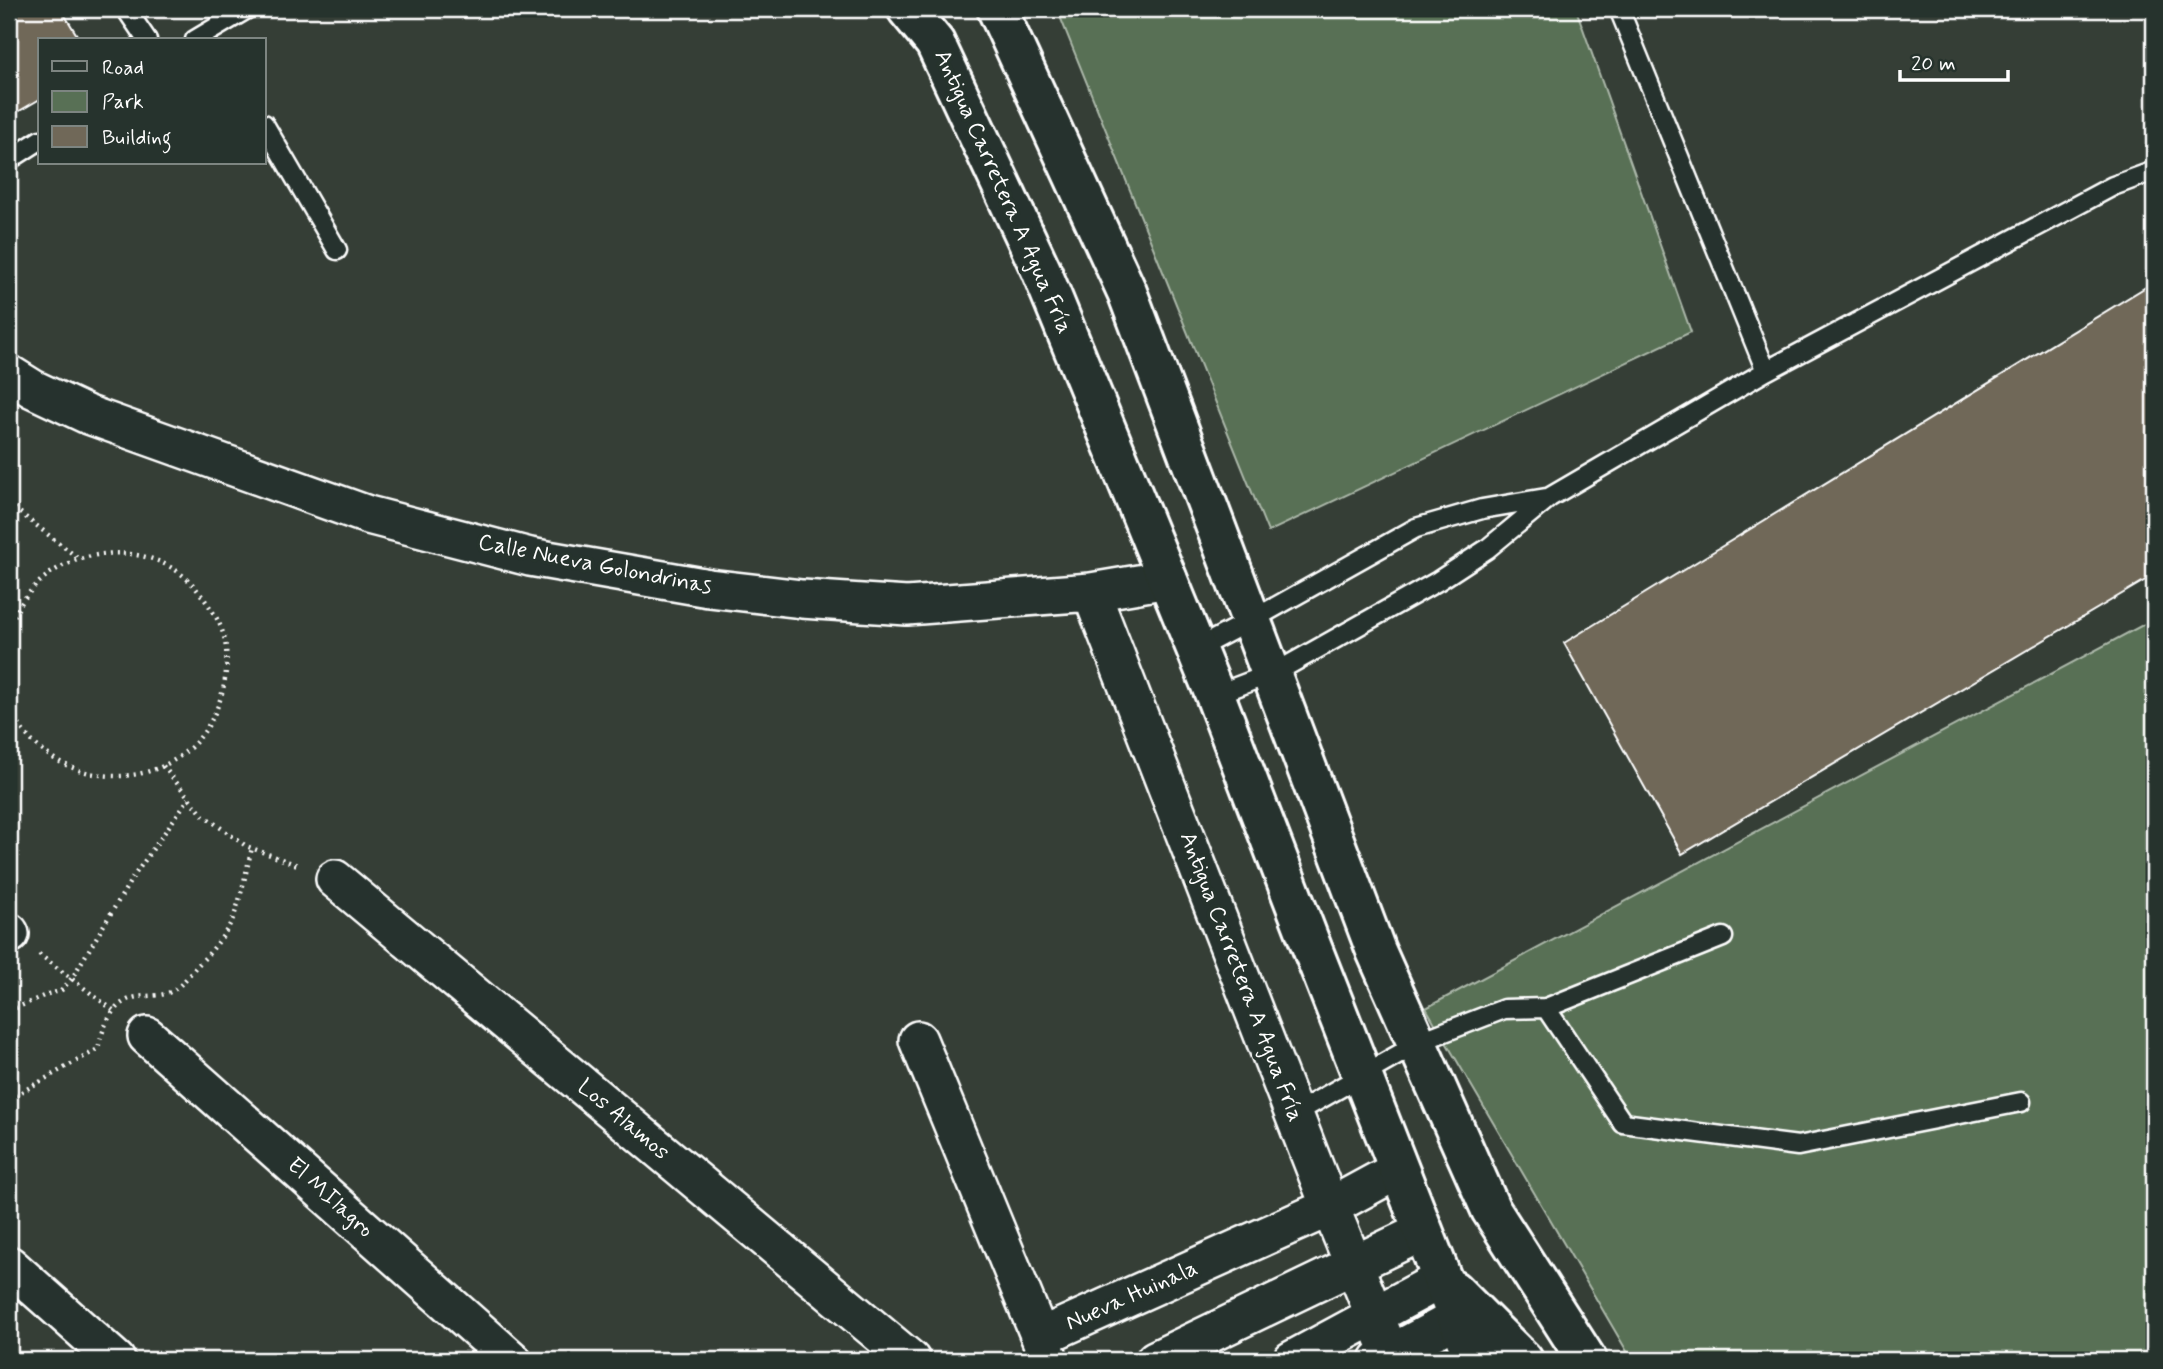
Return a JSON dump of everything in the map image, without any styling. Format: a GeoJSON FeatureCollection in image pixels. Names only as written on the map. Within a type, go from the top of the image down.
{"type":"FeatureCollection","features":[{"type":"Feature","properties":{"kind":"street","name":"Antigua Carretera A Agua Fría"},"geometry":{"type":"LineString","coordinates":[[907,9],[935,43],[1041,270],[1215,695],[1474,1360]]}},
{"type":"Feature","properties":{"kind":"street"},"geometry":{"type":"LineString","coordinates":[[996,9],[1127,292],[1376,951],[1491,1210],[1587,1360]]}},
{"type":"Feature","properties":{"kind":"street","name":"Calle Nueva Golondrinas"},"geometry":{"type":"LineString","coordinates":[[9,373],[33,389],[86,414],[355,510],[530,557],[722,589],[802,599],[908,606],[1091,592],[1168,579]]}},
{"type":"Feature","properties":{"kind":"street","name":"Antigua Carretera A Agua Fría"},"geometry":{"type":"LineString","coordinates":[[1091,592],[1330,1208],[1375,1314],[1388,1358]]}},
{"type":"Feature","properties":{"kind":"street","name":"Los Alamos"},"geometry":{"type":"LineString","coordinates":[[335,879],[911,1360]]}},
{"type":"Feature","properties":{"kind":"street","name":"El MIlagro"},"geometry":{"type":"LineString","coordinates":[[147,1036],[512,1360]]}},
{"type":"Feature","properties":{"kind":"street","name":"Nueva Huinala"},"geometry":{"type":"LineString","coordinates":[[918,1040],[1045,1349],[1330,1208],[1398,1170]]}},
{"type":"Feature","properties":{"kind":"street"},"geometry":{"type":"LineString","coordinates":[[1155,1360],[1422,1232]]}},
{"type":"Feature","properties":{"kind":"street"},"geometry":{"type":"LineString","coordinates":[[9,1265],[116,1360]]}},
{"type":"Feature","properties":{"kind":"street"},"geometry":{"type":"LineString","coordinates":[[1292,1360],[1442,1279],[1523,1360]]}},
{"type":"Feature","properties":{"kind":"street"},"geometry":{"type":"LineString","coordinates":[[1388,1358],[1457,1318]]}},
{"type":"Feature","properties":{"kind":"lane"},"geometry":{"type":"LineString","coordinates":[[126,9],[146,38]]}},
{"type":"Feature","properties":{"kind":"lane"},"geometry":{"type":"LineString","coordinates":[[207,37],[247,9]]}},
{"type":"Feature","properties":{"kind":"lane"},"geometry":{"type":"LineString","coordinates":[[1619,9],[1766,372]]}},
{"type":"Feature","properties":{"kind":"lane"},"geometry":{"type":"LineString","coordinates":[[266,127],[337,250]]}},
{"type":"Feature","properties":{"kind":"lane"},"geometry":{"type":"LineString","coordinates":[[9,160],[38,141]]}},
{"type":"Feature","properties":{"kind":"lane"},"geometry":{"type":"LineString","coordinates":[[1215,695],[1271,673],[1438,580],[1488,549],[1550,498],[1766,372],[2113,186],[2154,171]]}},
{"type":"Feature","properties":{"kind":"lane"},"geometry":{"type":"LineString","coordinates":[[1196,649],[1416,528],[1482,509],[1550,498]]}},
{"type":"Feature","properties":{"kind":"lane"},"geometry":{"type":"LineString","coordinates":[[1294,1114],[1417,1044],[1504,1009],[1546,1008],[1723,937]]}},
{"type":"Feature","properties":{"kind":"lane"},"geometry":{"type":"LineString","coordinates":[[1546,1008],[1623,1123],[1798,1146],[2021,1102]]}},
{"type":"Feature","properties":{"kind":"path"},"geometry":{"type":"LineString","coordinates":[[9,504],[78,558]]}},
{"type":"Feature","properties":{"kind":"path"},"geometry":{"type":"LineString","coordinates":[[9,629],[13,616],[29,590],[52,571],[78,558],[115,552],[152,558],[185,576],[210,605],[225,640],[226,677],[215,714],[194,744],[163,766],[133,776],[102,777],[72,769],[45,754],[23,731],[9,704]]}},
{"type":"Feature","properties":{"kind":"path"},"geometry":{"type":"LineString","coordinates":[[163,766],[203,815],[252,848],[335,879]]}},
{"type":"Feature","properties":{"kind":"path"},"geometry":{"type":"LineString","coordinates":[[9,1011],[61,991],[72,978],[131,880],[190,798]]}},
{"type":"Feature","properties":{"kind":"path"},"geometry":{"type":"LineString","coordinates":[[9,1099],[98,1049],[102,1030],[113,1010],[136,997],[150,998],[173,991],[212,950],[233,918],[252,848]]}},
{"type":"Feature","properties":{"kind":"path"},"geometry":{"type":"LineString","coordinates":[[10,933],[147,1036]]}},
{"type":"Feature","properties":{"kind":"green space"},"geometry":{"type":"Polygon","coordinates":[[[1057,9],[1576,9],[1691,332],[1268,532],[1057,9]]]}},
{"type":"Feature","properties":{"kind":"green space"},"geometry":{"type":"Polygon","coordinates":[[[2154,619],[2154,1360],[1632,1360],[1426,1008],[2154,619]]]}},
{"type":"Feature","properties":{"kind":"building"},"geometry":{"type":"Polygon","coordinates":[[[9,9],[61,9],[79,38],[38,38],[38,100],[9,117],[9,9]]]}},
{"type":"Feature","properties":{"kind":"building"},"geometry":{"type":"Polygon","coordinates":[[[2154,282],[2154,575],[1682,854],[1564,643],[2154,282]]]}}]}
